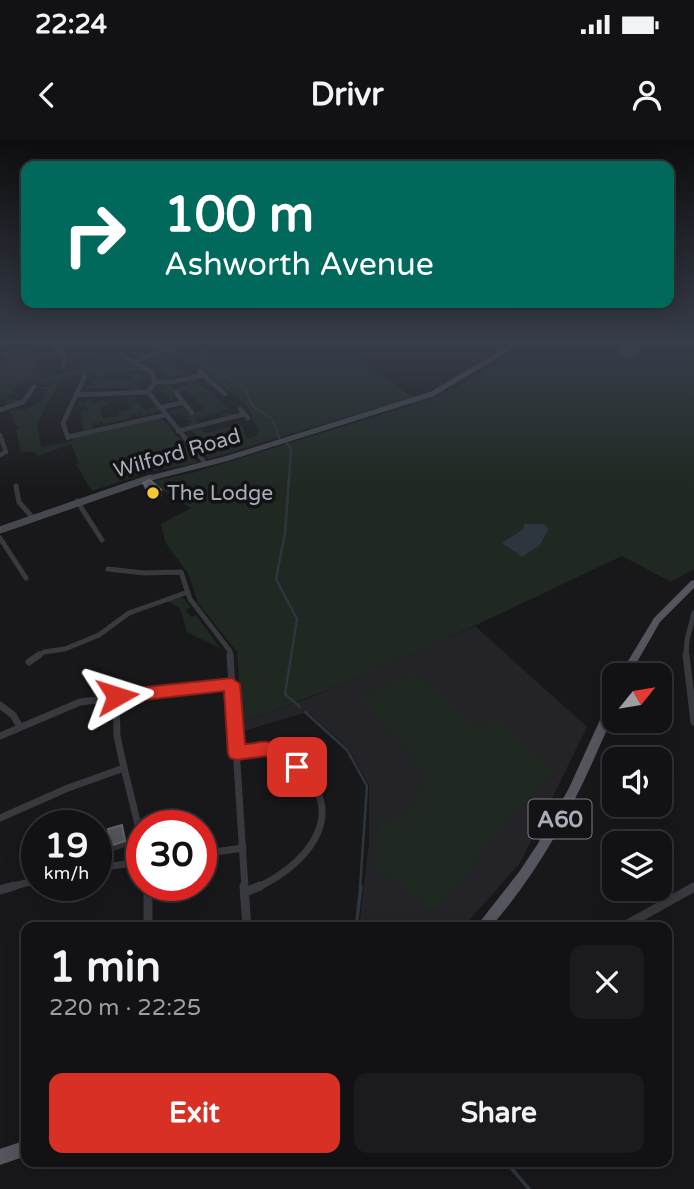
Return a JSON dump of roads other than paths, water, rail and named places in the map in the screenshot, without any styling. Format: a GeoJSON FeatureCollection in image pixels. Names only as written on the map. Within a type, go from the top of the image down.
{"type":"FeatureCollection","features":[{"type":"Feature","properties":{"kind":"main road","name":"Wilford Road"},"geometry":{"type":"LineString","coordinates":[[0,530],[133,482],[206,464],[434,393]]}},
{"type":"Feature","properties":{"kind":"main road"},"geometry":{"type":"LineString","coordinates":[[631,663],[656,620],[694,583]]}},
{"type":"Feature","properties":{"kind":"main road","name":"A60"},"geometry":{"type":"LineString","coordinates":[[486,922],[525,875],[550,838],[602,729]]}},
{"type":"Feature","properties":{"kind":"main road"},"geometry":{"type":"LineString","coordinates":[[0,1157],[21,1150]]}},
{"type":"Feature","properties":{"kind":"street"},"geometry":{"type":"LineString","coordinates":[[0,410],[21,403],[29,393]]}},
{"type":"Feature","properties":{"kind":"street"},"geometry":{"type":"LineString","coordinates":[[77,393],[63,423],[68,439],[165,415]]}},
{"type":"Feature","properties":{"kind":"street"},"geometry":{"type":"LineString","coordinates":[[76,396],[131,393]]}},
{"type":"Feature","properties":{"kind":"street"},"geometry":{"type":"LineString","coordinates":[[149,393],[206,464]]}},
{"type":"Feature","properties":{"kind":"street"},"geometry":{"type":"LineString","coordinates":[[176,393],[192,413]]}},
{"type":"Feature","properties":{"kind":"street"},"geometry":{"type":"LineString","coordinates":[[160,408],[183,402]]}},
{"type":"Feature","properties":{"kind":"street"},"geometry":{"type":"LineString","coordinates":[[178,431],[244,414]]}},
{"type":"Feature","properties":{"kind":"street"},"geometry":{"type":"LineString","coordinates":[[0,435],[6,452],[0,455]]}},
{"type":"Feature","properties":{"kind":"street"},"geometry":{"type":"LineString","coordinates":[[16,486],[19,502],[33,518]]}},
{"type":"Feature","properties":{"kind":"street"},"geometry":{"type":"LineString","coordinates":[[77,501],[102,540]]}},
{"type":"Feature","properties":{"kind":"street"},"geometry":{"type":"LineString","coordinates":[[0,538],[26,578]]}},
{"type":"Feature","properties":{"kind":"street"},"geometry":{"type":"LineString","coordinates":[[108,569],[144,573],[181,572],[194,604],[229,648],[247,922]]}},
{"type":"Feature","properties":{"kind":"street"},"geometry":{"type":"LineString","coordinates":[[29,662],[44,652],[65,649],[101,634],[127,614],[188,592]]}},
{"type":"Feature","properties":{"kind":"street"},"geometry":{"type":"LineString","coordinates":[[694,613],[688,627],[685,646],[694,722]]}},
{"type":"Feature","properties":{"kind":"street"},"geometry":{"type":"LineString","coordinates":[[65,649],[72,657]]}},
{"type":"Feature","properties":{"kind":"street"},"geometry":{"type":"LineString","coordinates":[[0,736],[73,704],[117,696],[232,684]]}},
{"type":"Feature","properties":{"kind":"street"},"geometry":{"type":"LineString","coordinates":[[117,696],[117,736],[134,810]]}},
{"type":"Feature","properties":{"kind":"street"},"geometry":{"type":"LineString","coordinates":[[0,705],[13,715],[20,727]]}},
{"type":"Feature","properties":{"kind":"street"},"geometry":{"type":"LineString","coordinates":[[237,753],[267,748],[278,753],[307,776],[318,791],[323,804],[320,825],[307,850],[283,874],[245,892]]}},
{"type":"Feature","properties":{"kind":"street"},"geometry":{"type":"LineString","coordinates":[[0,818],[68,788],[124,768]]}},
{"type":"Feature","properties":{"kind":"street"},"geometry":{"type":"LineString","coordinates":[[217,852],[243,848]]}},
{"type":"Feature","properties":{"kind":"street"},"geometry":{"type":"LineString","coordinates":[[0,890],[21,884]]}},
{"type":"Feature","properties":{"kind":"street"},"geometry":{"type":"LineString","coordinates":[[632,922],[694,887]]}},
{"type":"Feature","properties":{"kind":"street"},"geometry":{"type":"LineString","coordinates":[[148,901],[148,922]]}},
{"type":"Feature","properties":{"kind":"waterway"},"geometry":{"type":"LineString","coordinates":[[247,393],[253,406],[271,418]]}},
{"type":"Feature","properties":{"kind":"waterway"},"geometry":{"type":"LineString","coordinates":[[273,420],[279,438]]}},
{"type":"Feature","properties":{"kind":"waterway"},"geometry":{"type":"LineString","coordinates":[[286,443],[291,448],[289,480]]}},
{"type":"Feature","properties":{"kind":"waterway"},"geometry":{"type":"LineString","coordinates":[[289,478],[285,533],[276,579],[297,619],[285,694],[300,707]]}},
{"type":"Feature","properties":{"kind":"waterway"},"geometry":{"type":"LineString","coordinates":[[305,712],[347,750],[367,786],[360,888]]}},
{"type":"Feature","properties":{"kind":"waterway"},"geometry":{"type":"LineString","coordinates":[[357,922],[361,886]]}},
{"type":"Feature","properties":{"kind":"waterway"},"geometry":{"type":"LineString","coordinates":[[510,1167],[529,1189]]}},
{"type":"Feature","properties":{"kind":"place","name":"The Lodge"},"geometry":{"type":"Point","coordinates":[153,493]}}]}
